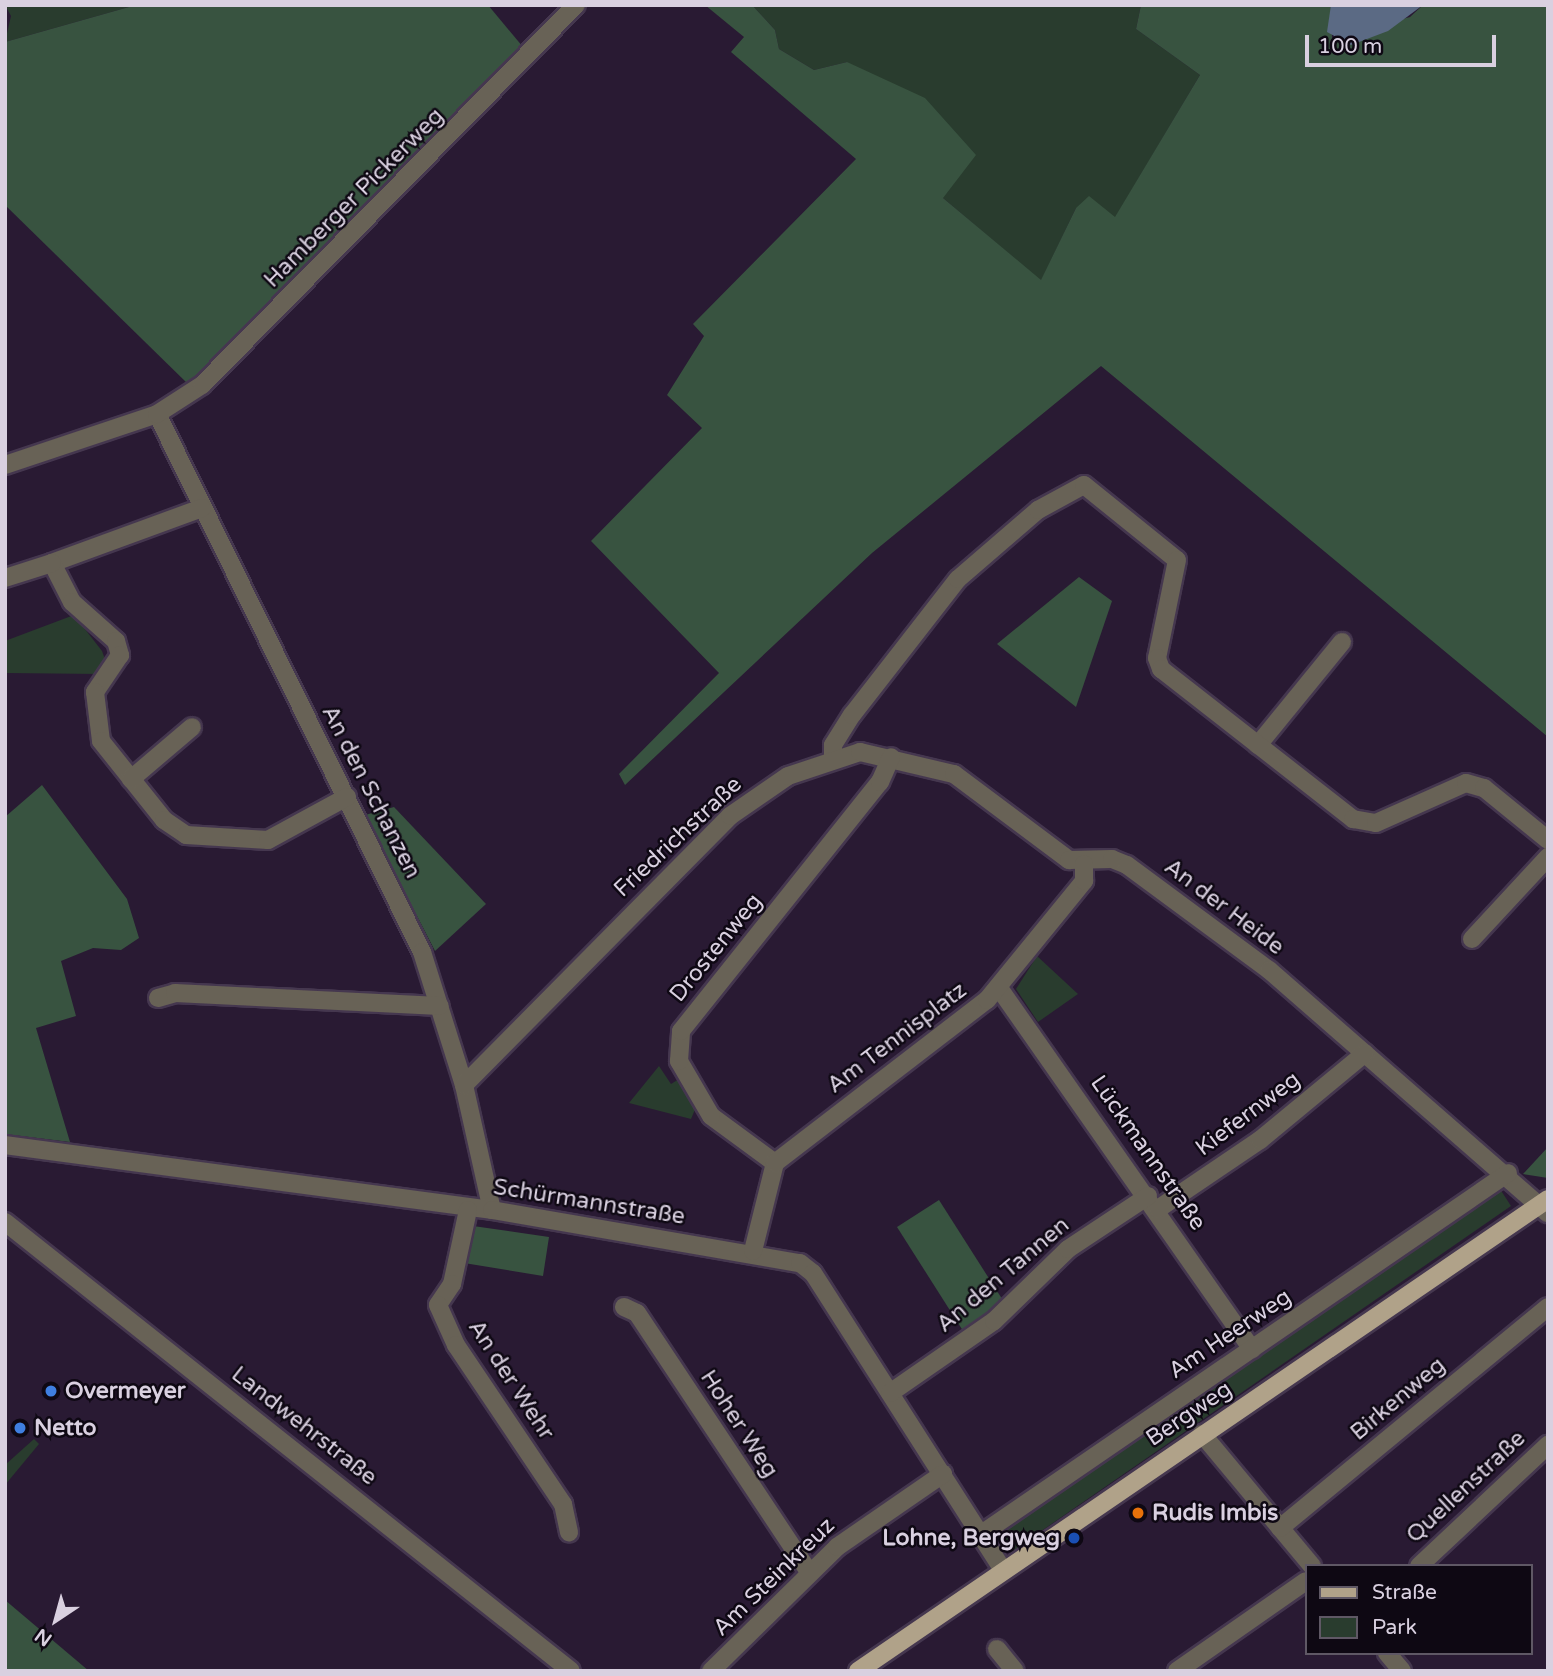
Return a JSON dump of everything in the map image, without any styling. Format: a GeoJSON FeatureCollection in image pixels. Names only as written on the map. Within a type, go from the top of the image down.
{"type":"FeatureCollection","features":[{"type":"Feature","properties":{"kind":"main road","name":"Bergweg"},"geometry":{"type":"LineString","coordinates":[[858,1671],[1202,1434],[1545,1206]]}},
{"type":"Feature","properties":{"kind":"street","name":"Hamberger Pickerweg"},"geometry":{"type":"LineString","coordinates":[[5,465],[157,414],[202,385],[576,5]]}},
{"type":"Feature","properties":{"kind":"street","name":"An den Schanzen"},"geometry":{"type":"LineString","coordinates":[[157,414],[422,952],[464,1085],[492,1210]]}},
{"type":"Feature","properties":{"kind":"street"},"geometry":{"type":"LineString","coordinates":[[1084,864],[1069,860],[954,774],[891,757],[833,757],[833,745],[852,715],[942,598],[1038,510],[1071,489],[1096,490],[1177,560],[1157,658],[1161,669],[1364,825],[1466,783],[1484,788],[1548,840]]}},
{"type":"Feature","properties":{"kind":"street"},"geometry":{"type":"LineString","coordinates":[[5,578],[202,508]]}},
{"type":"Feature","properties":{"kind":"street"},"geometry":{"type":"LineString","coordinates":[[52,563],[72,602],[116,642],[120,655],[95,692],[94,715],[101,741],[164,820],[186,835],[268,840],[347,797]]}},
{"type":"Feature","properties":{"kind":"street"},"geometry":{"type":"LineString","coordinates":[[1258,745],[1342,642]]}},
{"type":"Feature","properties":{"kind":"street"},"geometry":{"type":"LineString","coordinates":[[131,779],[192,727]]}},
{"type":"Feature","properties":{"kind":"street","name":"Friedrichstraße"},"geometry":{"type":"LineString","coordinates":[[464,1085],[730,816],[788,776],[833,757]]}},
{"type":"Feature","properties":{"kind":"street","name":"Drostenweg"},"geometry":{"type":"LineString","coordinates":[[775,1163],[711,1116],[680,1061],[681,1031],[886,774],[891,757]]}},
{"type":"Feature","properties":{"kind":"street"},"geometry":{"type":"LineString","coordinates":[[1472,939],[1548,857]]}},
{"type":"Feature","properties":{"kind":"street","name":"An der Heide"},"geometry":{"type":"LineString","coordinates":[[1084,864],[1112,859],[1127,865],[1269,970],[1545,1206]]}},
{"type":"Feature","properties":{"kind":"street","name":"Am Tennisplatz"},"geometry":{"type":"LineString","coordinates":[[775,1163],[999,988],[1084,881],[1084,864]]}},
{"type":"Feature","properties":{"kind":"street","name":"Lückmannstraße"},"geometry":{"type":"LineString","coordinates":[[999,988],[1153,1202],[1251,1349]]}},
{"type":"Feature","properties":{"kind":"street"},"geometry":{"type":"LineString","coordinates":[[158,998],[176,993],[440,1006]]}},
{"type":"Feature","properties":{"kind":"street","name":"Kiefernweg"},"geometry":{"type":"LineString","coordinates":[[1153,1202],[1260,1140],[1365,1053]]}},
{"type":"Feature","properties":{"kind":"street","name":"Schürmannstraße"},"geometry":{"type":"LineString","coordinates":[[5,1144],[468,1210],[492,1210],[753,1251],[813,1273],[1003,1570]]}},
{"type":"Feature","properties":{"kind":"street"},"geometry":{"type":"LineString","coordinates":[[753,1251],[775,1163]]}},
{"type":"Feature","properties":{"kind":"street","name":"Am Heerweg"},"geometry":{"type":"LineString","coordinates":[[980,1535],[1508,1173]]}},
{"type":"Feature","properties":{"kind":"street","name":"An den Tannen"},"geometry":{"type":"LineString","coordinates":[[890,1393],[995,1321],[1068,1249],[1153,1202]]}},
{"type":"Feature","properties":{"kind":"street","name":"An der Wehr"},"geometry":{"type":"LineString","coordinates":[[468,1210],[452,1284],[438,1305],[456,1345],[563,1504],[569,1532]]}},
{"type":"Feature","properties":{"kind":"street","name":"Landwehrstraße"},"geometry":{"type":"LineString","coordinates":[[5,1222],[571,1671]]}},
{"type":"Feature","properties":{"kind":"street","name":"Hoher Weg"},"geometry":{"type":"LineString","coordinates":[[624,1307],[637,1313],[810,1573]]}},
{"type":"Feature","properties":{"kind":"street","name":"Birkenweg"},"geometry":{"type":"LineString","coordinates":[[1280,1528],[1548,1307]]}},
{"type":"Feature","properties":{"kind":"street"},"geometry":{"type":"LineString","coordinates":[[1202,1434],[1310,1564]]}},
{"type":"Feature","properties":{"kind":"street","name":"Quellenstraße"},"geometry":{"type":"LineString","coordinates":[[1421,1564],[1548,1445]]}},
{"type":"Feature","properties":{"kind":"street","name":"Am Steinkreuz"},"geometry":{"type":"LineString","coordinates":[[711,1671],[846,1539],[943,1474]]}},
{"type":"Feature","properties":{"kind":"street"},"geometry":{"type":"LineString","coordinates":[[1177,1671],[1304,1582]]}},
{"type":"Feature","properties":{"kind":"street"},"geometry":{"type":"LineString","coordinates":[[997,1649],[1015,1671]]}},
{"type":"Feature","properties":{"kind":"street"},"geometry":{"type":"LineString","coordinates":[[1389,1655],[1402,1671]]}},
{"type":"Feature","properties":{"kind":"green space"},"geometry":{"type":"Polygon","coordinates":[[[5,5],[136,5],[5,42],[11,16],[5,5]]]}},
{"type":"Feature","properties":{"kind":"green space"},"geometry":{"type":"Polygon","coordinates":[[[136,5],[488,5],[523,47],[420,161],[188,384],[5,205],[5,42],[136,5]]]}},
{"type":"Feature","properties":{"kind":"green space"},"geometry":{"type":"Polygon","coordinates":[[[705,5],[752,5],[775,30],[779,49],[814,70],[847,62],[925,98],[976,155],[943,198],[1041,280],[1076,208],[1089,196],[1115,217],[1200,75],[1136,29],[1141,5],[1331,5],[1332,38],[1410,17],[1423,5],[1548,5],[1548,737],[1101,366],[872,553],[625,785],[619,774],[719,673],[591,541],[702,428],[667,395],[704,336],[693,324],[856,159],[731,52],[744,37],[705,5]]]}},
{"type":"Feature","properties":{"kind":"green space"},"geometry":{"type":"Polygon","coordinates":[[[752,5],[1141,5],[1136,29],[1200,75],[1115,218],[1076,208],[1041,281],[943,198],[847,62],[814,70],[779,49],[775,30],[752,5]]]}},
{"type":"Feature","properties":{"kind":"green space"},"geometry":{"type":"Polygon","coordinates":[[[1079,577],[1112,601],[1076,707],[997,644],[1079,577]]]}},
{"type":"Feature","properties":{"kind":"green space"},"geometry":{"type":"Polygon","coordinates":[[[74,615],[102,651],[107,665],[101,674],[5,673],[5,641],[74,615]]]}},
{"type":"Feature","properties":{"kind":"green space"},"geometry":{"type":"Polygon","coordinates":[[[42,785],[127,899],[139,938],[121,950],[93,948],[61,961],[76,1016],[36,1028],[70,1142],[5,1134],[5,817],[42,785]]]}},
{"type":"Feature","properties":{"kind":"green space"},"geometry":{"type":"Polygon","coordinates":[[[394,807],[486,904],[435,951],[365,815],[394,807]]]}},
{"type":"Feature","properties":{"kind":"green space"},"geometry":{"type":"Polygon","coordinates":[[[1037,956],[1078,994],[1038,1022],[1016,989],[1037,956]]]}},
{"type":"Feature","properties":{"kind":"green space"},"geometry":{"type":"Polygon","coordinates":[[[659,1066],[671,1084],[679,1079],[696,1107],[691,1119],[629,1103],[659,1066]]]}},
{"type":"Feature","properties":{"kind":"green space"},"geometry":{"type":"Polygon","coordinates":[[[1548,1147],[1548,1178],[1523,1174],[1548,1147]]]}},
{"type":"Feature","properties":{"kind":"green space"},"geometry":{"type":"Polygon","coordinates":[[[1500,1189],[1511,1206],[1011,1552],[999,1541],[996,1533],[1500,1189]]]}},
{"type":"Feature","properties":{"kind":"green space"},"geometry":{"type":"Polygon","coordinates":[[[939,1200],[1004,1302],[965,1334],[897,1227],[939,1200]]]}},
{"type":"Feature","properties":{"kind":"green space"},"geometry":{"type":"Polygon","coordinates":[[[473,1226],[549,1237],[543,1276],[464,1263],[473,1226]]]}},
{"type":"Feature","properties":{"kind":"green space"},"geometry":{"type":"Polygon","coordinates":[[[34,1439],[39,1444],[5,1485],[5,1465],[34,1439]]]}},
{"type":"Feature","properties":{"kind":"green space"},"geometry":{"type":"Polygon","coordinates":[[[5,1600],[89,1671],[5,1671],[5,1600]]]}},
{"type":"Feature","properties":{"kind":"water"},"geometry":{"type":"Polygon","coordinates":[[[1331,5],[1423,5],[1388,31],[1351,45],[1327,32],[1331,5]]]}},
{"type":"Feature","properties":{"kind":"place","name":"Overmeyer"},"geometry":{"type":"Point","coordinates":[51,1391]}},
{"type":"Feature","properties":{"kind":"place","name":"Netto"},"geometry":{"type":"Point","coordinates":[20,1428]}},
{"type":"Feature","properties":{"kind":"place","name":"Rudis Imbis"},"geometry":{"type":"Point","coordinates":[1138,1513]}},
{"type":"Feature","properties":{"kind":"place","name":"Lohne, Bergweg"},"geometry":{"type":"Point","coordinates":[1074,1538]}}]}
